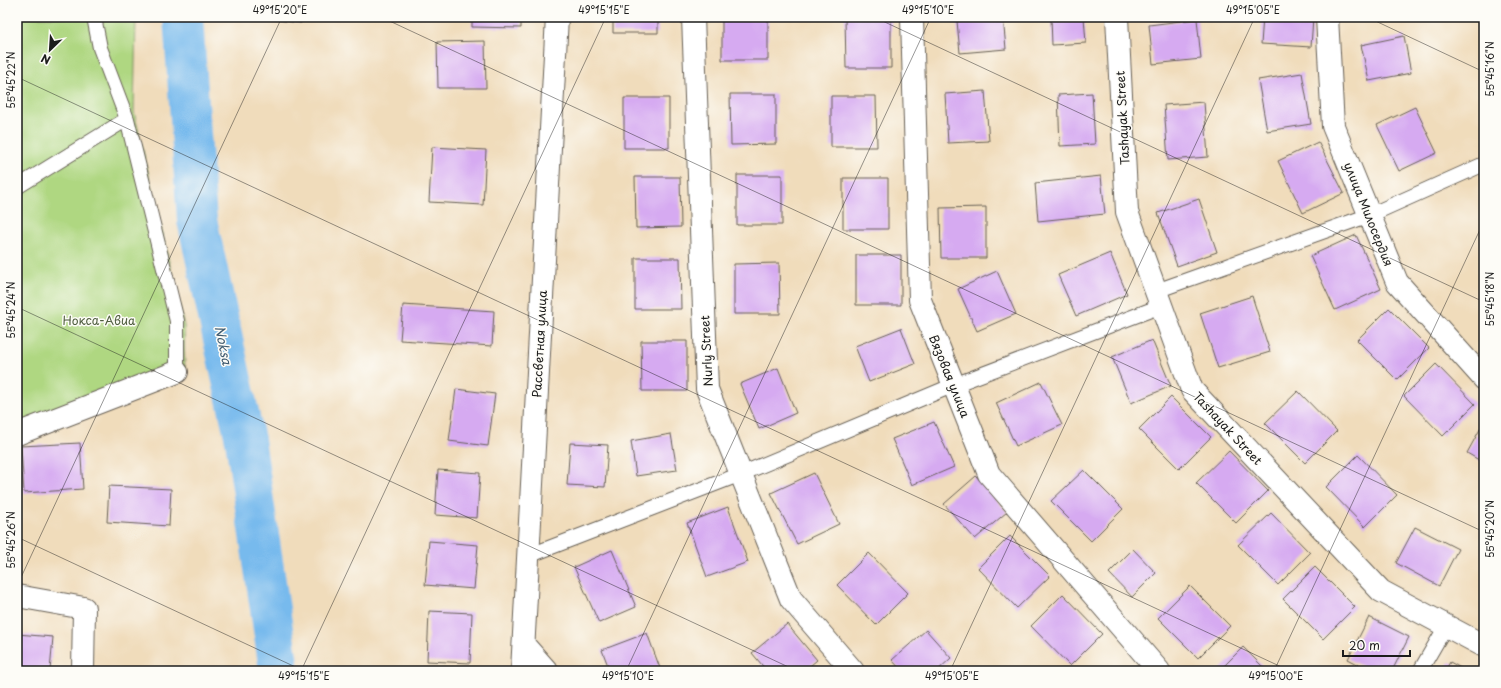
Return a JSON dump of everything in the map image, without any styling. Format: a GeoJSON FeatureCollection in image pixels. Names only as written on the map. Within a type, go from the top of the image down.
{"type":"FeatureCollection","features":[{"type":"Feature","properties":{"kind":"street","name":"Рассветная улица"},"geometry":{"type":"LineString","coordinates":[[522,671],[557,17]]}},
{"type":"Feature","properties":{"kind":"street","name":"Nurly Street"},"geometry":{"type":"LineString","coordinates":[[693,17],[707,390],[791,599],[853,671]]}},
{"type":"Feature","properties":{"kind":"street","name":"Вязовая улица"},"geometry":{"type":"LineString","coordinates":[[912,17],[920,300],[989,474],[1159,671]]}},
{"type":"Feature","properties":{"kind":"street","name":"Tashayak Street"},"geometry":{"type":"LineString","coordinates":[[1117,17],[1127,212],[1192,390],[1381,591],[1484,646]]}},
{"type":"Feature","properties":{"kind":"street","name":"улица Милосердия"},"geometry":{"type":"LineString","coordinates":[[1327,17],[1334,126],[1397,282],[1484,379]]}},
{"type":"Feature","properties":{"kind":"street"},"geometry":{"type":"LineString","coordinates":[[17,434],[177,372]]}},
{"type":"Feature","properties":{"kind":"street"},"geometry":{"type":"LineString","coordinates":[[17,596],[84,608],[83,671]]}},
{"type":"Feature","properties":{"kind":"street"},"geometry":{"type":"LineString","coordinates":[[524,645],[547,671]]}},
{"type":"Feature","properties":{"kind":"lane"},"geometry":{"type":"LineString","coordinates":[[94,17],[100,48],[127,119],[177,321],[177,372]]}},
{"type":"Feature","properties":{"kind":"lane"},"geometry":{"type":"LineString","coordinates":[[17,187],[127,119]]}},
{"type":"Feature","properties":{"kind":"lane"},"geometry":{"type":"LineString","coordinates":[[528,556],[741,474],[1158,298],[1370,215],[1484,164]]}},
{"type":"Feature","properties":{"kind":"lane"},"geometry":{"type":"LineString","coordinates":[[1420,671],[1446,626]]}},
{"type":"Feature","properties":{"kind":"green space","name":"Нокса-Авиа"},"geometry":{"type":"Polygon","coordinates":[[[17,17],[136,17],[134,112],[184,326],[185,376],[17,439],[17,17]]]}},
{"type":"Feature","properties":{"kind":"building"},"geometry":{"type":"Polygon","coordinates":[[[254,17],[302,17],[301,23],[254,17]]]}},
{"type":"Feature","properties":{"kind":"building"},"geometry":{"type":"Polygon","coordinates":[[[472,17],[521,17],[521,28],[472,27],[472,17]]]}},
{"type":"Feature","properties":{"kind":"building"},"geometry":{"type":"Polygon","coordinates":[[[613,17],[658,17],[658,33],[613,33],[613,17]]]}},
{"type":"Feature","properties":{"kind":"building"},"geometry":{"type":"Polygon","coordinates":[[[722,17],[768,17],[768,60],[722,60],[722,17]]]}},
{"type":"Feature","properties":{"kind":"building"},"geometry":{"type":"Polygon","coordinates":[[[845,17],[891,17],[891,68],[846,68],[845,17]]]}},
{"type":"Feature","properties":{"kind":"building"},"geometry":{"type":"Polygon","coordinates":[[[1003,17],[1006,49],[960,53],[957,21],[1003,17]]]}},
{"type":"Feature","properties":{"kind":"building"},"geometry":{"type":"Polygon","coordinates":[[[1051,17],[1084,17],[1086,43],[1052,45],[1051,17]]]}},
{"type":"Feature","properties":{"kind":"building"},"geometry":{"type":"Polygon","coordinates":[[[1263,17],[1313,17],[1311,47],[1261,44],[1263,17]]]}},
{"type":"Feature","properties":{"kind":"building"},"geometry":{"type":"Polygon","coordinates":[[[1197,19],[1201,59],[1153,64],[1149,25],[1197,19]]]}},
{"type":"Feature","properties":{"kind":"building"},"geometry":{"type":"Polygon","coordinates":[[[1404,36],[1411,73],[1369,81],[1361,45],[1404,36]]]}},
{"type":"Feature","properties":{"kind":"building"},"geometry":{"type":"Polygon","coordinates":[[[485,41],[486,88],[438,88],[437,42],[485,41]]]}},
{"type":"Feature","properties":{"kind":"building"},"geometry":{"type":"Polygon","coordinates":[[[1302,73],[1311,124],[1267,131],[1258,80],[1302,73]]]}},
{"type":"Feature","properties":{"kind":"building"},"geometry":{"type":"Polygon","coordinates":[[[985,91],[989,141],[948,143],[945,94],[985,91]]]}},
{"type":"Feature","properties":{"kind":"building"},"geometry":{"type":"Polygon","coordinates":[[[1092,93],[1095,144],[1060,146],[1058,95],[1092,93]]]}},
{"type":"Feature","properties":{"kind":"building"},"geometry":{"type":"Polygon","coordinates":[[[730,94],[776,94],[776,144],[731,145],[730,94]]]}},
{"type":"Feature","properties":{"kind":"building"},"geometry":{"type":"Polygon","coordinates":[[[831,96],[876,96],[877,147],[831,147],[831,96]]]}},
{"type":"Feature","properties":{"kind":"building"},"geometry":{"type":"Polygon","coordinates":[[[624,98],[669,98],[669,148],[624,148],[624,98]]]}},
{"type":"Feature","properties":{"kind":"building"},"geometry":{"type":"Polygon","coordinates":[[[1204,102],[1208,157],[1168,160],[1164,105],[1204,102]]]}},
{"type":"Feature","properties":{"kind":"building"},"geometry":{"type":"Polygon","coordinates":[[[1415,107],[1437,153],[1399,171],[1377,125],[1415,107]]]}},
{"type":"Feature","properties":{"kind":"building"},"geometry":{"type":"Polygon","coordinates":[[[1318,142],[1344,193],[1303,213],[1278,161],[1318,142]]]}},
{"type":"Feature","properties":{"kind":"building"},"geometry":{"type":"Polygon","coordinates":[[[432,147],[486,150],[483,205],[429,202],[432,147]]]}},
{"type":"Feature","properties":{"kind":"building"},"geometry":{"type":"Polygon","coordinates":[[[737,175],[782,175],[782,225],[737,225],[737,175]]]}},
{"type":"Feature","properties":{"kind":"building"},"geometry":{"type":"Polygon","coordinates":[[[1101,176],[1105,214],[1038,221],[1035,183],[1101,176]]]}},
{"type":"Feature","properties":{"kind":"building"},"geometry":{"type":"Polygon","coordinates":[[[635,177],[680,177],[681,227],[636,228],[635,177]]]}},
{"type":"Feature","properties":{"kind":"building"},"geometry":{"type":"Polygon","coordinates":[[[843,178],[888,178],[888,229],[843,229],[843,178]]]}},
{"type":"Feature","properties":{"kind":"building"},"geometry":{"type":"Polygon","coordinates":[[[1199,199],[1217,252],[1177,266],[1158,213],[1199,199]]]}},
{"type":"Feature","properties":{"kind":"building"},"geometry":{"type":"Polygon","coordinates":[[[986,207],[986,258],[941,258],[940,208],[986,207]]]}},
{"type":"Feature","properties":{"kind":"building"},"geometry":{"type":"Polygon","coordinates":[[[1356,235],[1381,289],[1335,310],[1310,256],[1356,235]]]}},
{"type":"Feature","properties":{"kind":"building"},"geometry":{"type":"Polygon","coordinates":[[[1110,253],[1127,294],[1076,316],[1058,275],[1110,253]]]}},
{"type":"Feature","properties":{"kind":"building"},"geometry":{"type":"Polygon","coordinates":[[[856,255],[901,255],[901,305],[856,305],[856,255]]]}},
{"type":"Feature","properties":{"kind":"building"},"geometry":{"type":"Polygon","coordinates":[[[635,258],[680,258],[681,309],[635,309],[635,258]]]}},
{"type":"Feature","properties":{"kind":"building"},"geometry":{"type":"Polygon","coordinates":[[[779,263],[780,314],[734,314],[734,264],[779,263]]]}},
{"type":"Feature","properties":{"kind":"building"},"geometry":{"type":"Polygon","coordinates":[[[997,271],[1016,314],[977,331],[958,289],[997,271]]]}},
{"type":"Feature","properties":{"kind":"building"},"geometry":{"type":"Polygon","coordinates":[[[1252,296],[1270,352],[1218,368],[1200,313],[1252,296]]]}},
{"type":"Feature","properties":{"kind":"building"},"geometry":{"type":"Polygon","coordinates":[[[403,305],[494,311],[492,346],[400,340],[403,305]]]}},
{"type":"Feature","properties":{"kind":"building"},"geometry":{"type":"Polygon","coordinates":[[[1389,308],[1429,348],[1397,380],[1357,340],[1389,308]]]}},
{"type":"Feature","properties":{"kind":"building"},"geometry":{"type":"Polygon","coordinates":[[[901,328],[915,364],[869,382],[855,346],[901,328]]]}},
{"type":"Feature","properties":{"kind":"building"},"geometry":{"type":"Polygon","coordinates":[[[1152,340],[1171,386],[1131,403],[1112,357],[1152,340]]]}},
{"type":"Feature","properties":{"kind":"building"},"geometry":{"type":"Polygon","coordinates":[[[641,341],[687,341],[687,391],[642,391],[641,341]]]}},
{"type":"Feature","properties":{"kind":"building"},"geometry":{"type":"Polygon","coordinates":[[[1436,364],[1475,404],[1443,436],[1404,396],[1436,364]]]}},
{"type":"Feature","properties":{"kind":"building"},"geometry":{"type":"Polygon","coordinates":[[[778,368],[796,413],[759,429],[740,384],[778,368]]]}},
{"type":"Feature","properties":{"kind":"building"},"geometry":{"type":"Polygon","coordinates":[[[1041,382],[1062,425],[1016,446],[996,403],[1041,382]]]}},
{"type":"Feature","properties":{"kind":"building"},"geometry":{"type":"Polygon","coordinates":[[[456,389],[495,394],[488,446],[449,441],[456,389]]]}},
{"type":"Feature","properties":{"kind":"building"},"geometry":{"type":"Polygon","coordinates":[[[1298,391],[1337,431],[1305,463],[1265,423],[1298,391]]]}},
{"type":"Feature","properties":{"kind":"building"},"geometry":{"type":"Polygon","coordinates":[[[1171,397],[1211,437],[1179,469],[1139,429],[1171,397]]]}},
{"type":"Feature","properties":{"kind":"building"},"geometry":{"type":"Polygon","coordinates":[[[934,422],[954,467],[912,485],[892,439],[934,422]]]}},
{"type":"Feature","properties":{"kind":"building"},"geometry":{"type":"Polygon","coordinates":[[[1484,422],[1484,463],[1467,453],[1484,422]]]}},
{"type":"Feature","properties":{"kind":"building"},"geometry":{"type":"Polygon","coordinates":[[[671,434],[677,470],[636,476],[631,441],[671,434]]]}},
{"type":"Feature","properties":{"kind":"building"},"geometry":{"type":"Polygon","coordinates":[[[80,443],[83,489],[24,493],[21,446],[80,443]]]}},
{"type":"Feature","properties":{"kind":"building"},"geometry":{"type":"Polygon","coordinates":[[[570,443],[608,445],[605,487],[567,485],[570,443]]]}},
{"type":"Feature","properties":{"kind":"building"},"geometry":{"type":"Polygon","coordinates":[[[1229,451],[1268,491],[1236,523],[1196,483],[1229,451]]]}},
{"type":"Feature","properties":{"kind":"building"},"geometry":{"type":"Polygon","coordinates":[[[1358,455],[1397,495],[1365,527],[1326,487],[1358,455]]]}},
{"type":"Feature","properties":{"kind":"building"},"geometry":{"type":"Polygon","coordinates":[[[438,470],[480,473],[477,518],[435,515],[438,470]]]}},
{"type":"Feature","properties":{"kind":"building"},"geometry":{"type":"Polygon","coordinates":[[[1084,470],[1123,509],[1091,541],[1051,501],[1084,470]]]}},
{"type":"Feature","properties":{"kind":"building"},"geometry":{"type":"Polygon","coordinates":[[[814,473],[839,524],[797,544],[771,493],[814,473]]]}},
{"type":"Feature","properties":{"kind":"building"},"geometry":{"type":"Polygon","coordinates":[[[976,476],[1007,512],[975,539],[944,504],[976,476]]]}},
{"type":"Feature","properties":{"kind":"building"},"geometry":{"type":"Polygon","coordinates":[[[109,486],[171,489],[169,526],[107,522],[109,486]]]}},
{"type":"Feature","properties":{"kind":"building"},"geometry":{"type":"Polygon","coordinates":[[[728,507],[748,562],[707,577],[687,523],[728,507]]]}},
{"type":"Feature","properties":{"kind":"building"},"geometry":{"type":"Polygon","coordinates":[[[1271,513],[1310,553],[1278,585],[1238,545],[1271,513]]]}},
{"type":"Feature","properties":{"kind":"building"},"geometry":{"type":"Polygon","coordinates":[[[1415,527],[1458,549],[1439,586],[1396,563],[1415,527]]]}},
{"type":"Feature","properties":{"kind":"building"},"geometry":{"type":"Polygon","coordinates":[[[1010,536],[1050,576],[1017,608],[978,568],[1010,536]]]}},
{"type":"Feature","properties":{"kind":"building"},"geometry":{"type":"Polygon","coordinates":[[[429,541],[478,545],[474,589],[425,585],[429,541]]]}},
{"type":"Feature","properties":{"kind":"building"},"geometry":{"type":"Polygon","coordinates":[[[1133,549],[1156,573],[1132,597],[1109,573],[1133,549]]]}},
{"type":"Feature","properties":{"kind":"building"},"geometry":{"type":"Polygon","coordinates":[[[612,550],[636,607],[599,623],[574,567],[612,550]]]}},
{"type":"Feature","properties":{"kind":"building"},"geometry":{"type":"Polygon","coordinates":[[[869,553],[908,593],[876,625],[837,585],[869,553]]]}},
{"type":"Feature","properties":{"kind":"building"},"geometry":{"type":"Polygon","coordinates":[[[1315,567],[1355,607],[1323,639],[1283,599],[1315,567]]]}},
{"type":"Feature","properties":{"kind":"building"},"geometry":{"type":"Polygon","coordinates":[[[1190,586],[1230,626],[1198,658],[1158,618],[1190,586]]]}},
{"type":"Feature","properties":{"kind":"building"},"geometry":{"type":"Polygon","coordinates":[[[1063,594],[1102,634],[1070,666],[1031,626],[1063,594]]]}},
{"type":"Feature","properties":{"kind":"building"},"geometry":{"type":"Polygon","coordinates":[[[429,611],[472,613],[470,663],[427,661],[429,611]]]}},
{"type":"Feature","properties":{"kind":"building"},"geometry":{"type":"Polygon","coordinates":[[[1369,617],[1409,637],[1392,671],[1371,671],[1348,659],[1369,617]]]}},
{"type":"Feature","properties":{"kind":"building"},"geometry":{"type":"Polygon","coordinates":[[[787,624],[817,660],[804,671],[767,671],[752,653],[787,624]]]}},
{"type":"Feature","properties":{"kind":"building"},"geometry":{"type":"Polygon","coordinates":[[[926,630],[951,658],[937,671],[902,671],[892,660],[926,630]]]}},
{"type":"Feature","properties":{"kind":"building"},"geometry":{"type":"Polygon","coordinates":[[[647,633],[661,671],[610,671],[602,650],[647,633]]]}},
{"type":"Feature","properties":{"kind":"building"},"geometry":{"type":"Polygon","coordinates":[[[17,634],[53,637],[50,671],[17,671],[17,634]]]}},
{"type":"Feature","properties":{"kind":"building"},"geometry":{"type":"Polygon","coordinates":[[[1243,647],[1267,671],[1219,671],[1243,647]]]}},
{"type":"Feature","properties":{"kind":"building"},"geometry":{"type":"Polygon","coordinates":[[[1450,662],[1466,671],[1445,671],[1450,662]]]}},
{"type":"Feature","properties":{"kind":"waterway","name":"Noksa"},"geometry":{"type":"LineString","coordinates":[[183,17],[197,220],[245,440],[278,671]]}}]}
